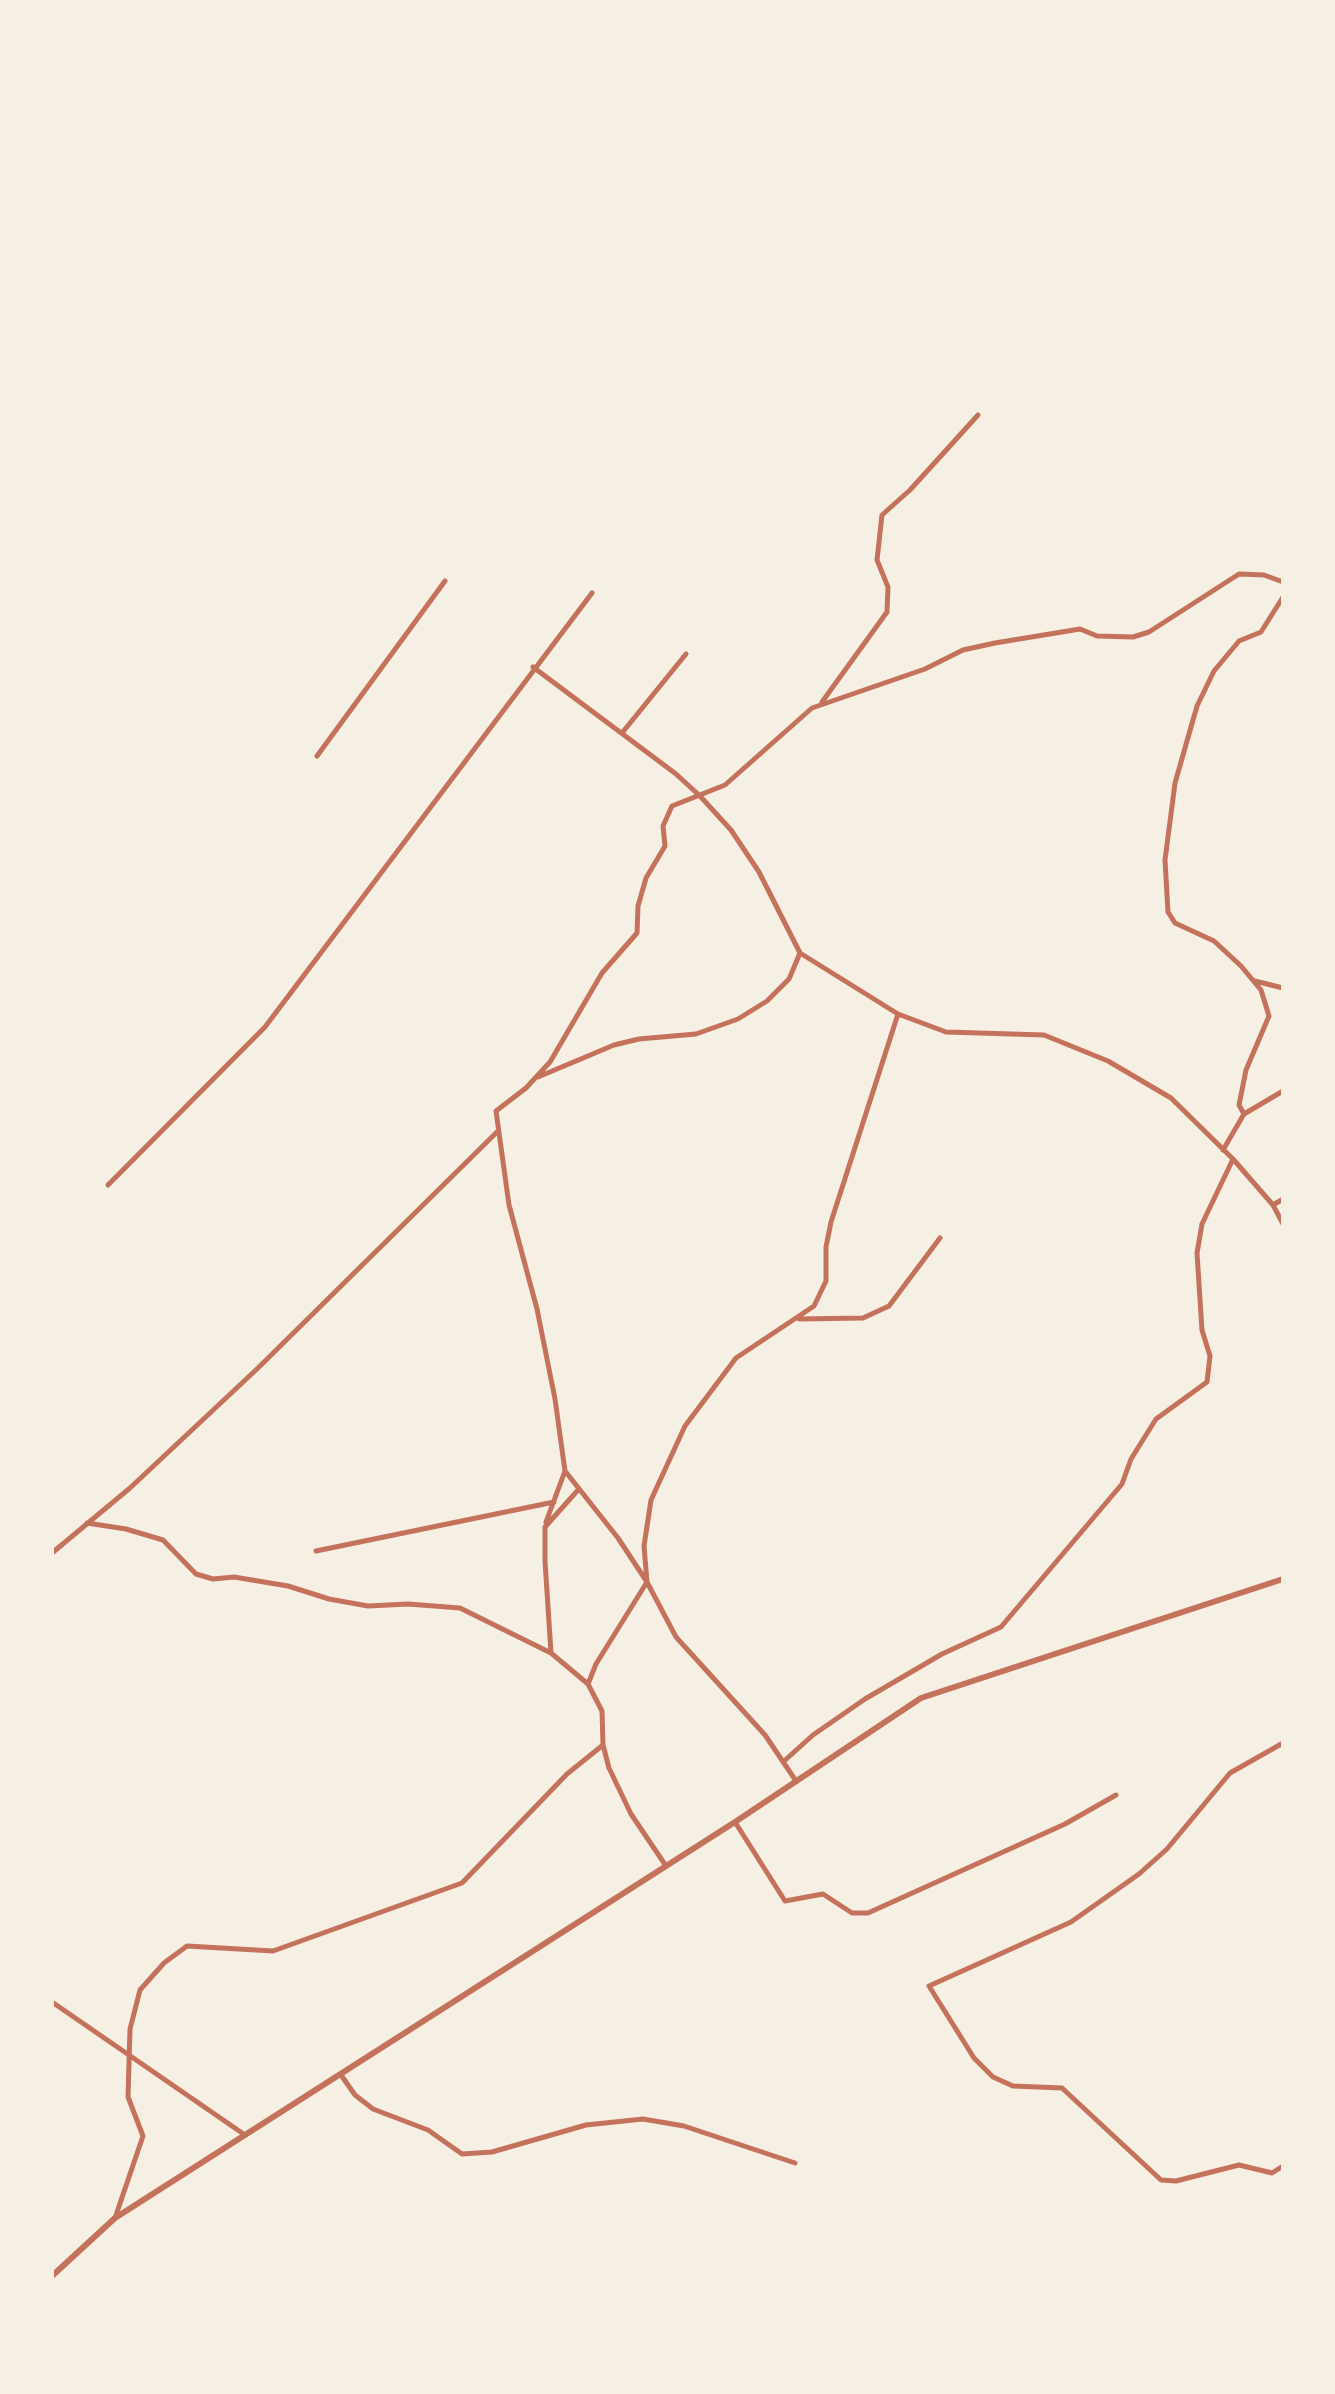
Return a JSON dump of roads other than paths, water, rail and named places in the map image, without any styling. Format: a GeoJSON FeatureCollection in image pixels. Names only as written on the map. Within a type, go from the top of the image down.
{"type":"FeatureCollection","features":[{"type":"Feature","properties":{"kind":"street"},"geometry":{"type":"LineString","coordinates":[[820,705],[887,612],[888,587],[877,560],[878,528],[887,507],[910,490],[978,415]]}},
{"type":"Feature","properties":{"kind":"street"},"geometry":{"type":"LineString","coordinates":[[796,1781],[765,1735],[676,1637],[647,1582],[618,1538],[565,1471],[552,1383],[531,1283],[509,1205],[496,1111],[550,1062],[602,973],[637,933],[638,906],[646,878],[665,846],[663,826],[672,806],[725,785],[785,728],[820,705],[925,669],[963,650],[1080,629],[1097,636],[1133,637],[1149,632],[1239,574],[1264,575],[1283,582]]}},
{"type":"Feature","properties":{"kind":"street"},"geometry":{"type":"LineString","coordinates":[[317,756],[445,581]]}},
{"type":"Feature","properties":{"kind":"street"},"geometry":{"type":"LineString","coordinates":[[108,1185],[265,1027],[533,667],[592,593]]}},
{"type":"Feature","properties":{"kind":"street"},"geometry":{"type":"LineString","coordinates":[[1244,1114],[1239,1105],[1246,1070],[1269,1016],[1261,990],[1214,941],[1175,923],[1166,900],[1165,860],[1175,783],[1197,706],[1214,671],[1239,641],[1261,632],[1283,597]]}},
{"type":"Feature","properties":{"kind":"street"},"geometry":{"type":"LineString","coordinates":[[622,733],[686,654]]}},
{"type":"Feature","properties":{"kind":"street"},"geometry":{"type":"LineString","coordinates":[[533,667],[700,796],[731,830],[759,872],[800,953],[898,1014],[946,1032],[1044,1035],[1108,1061],[1171,1098],[1233,1159],[1273,1205],[1283,1224]]}},
{"type":"Feature","properties":{"kind":"street"},"geometry":{"type":"LineString","coordinates":[[535,1078],[614,1045],[639,1039],[696,1034],[738,1019],[767,1001],[789,979],[800,953]]}},
{"type":"Feature","properties":{"kind":"street"},"geometry":{"type":"LineString","coordinates":[[1254,981],[1283,988]]}},
{"type":"Feature","properties":{"kind":"street"},"geometry":{"type":"LineString","coordinates":[[588,1684],[596,1664],[647,1582],[644,1546],[651,1500],[685,1426],[736,1358],[814,1306],[826,1281],[826,1247],[831,1222],[898,1014]]}},
{"type":"Feature","properties":{"kind":"street"},"geometry":{"type":"LineString","coordinates":[[1223,1151],[1244,1114],[1283,1091]]}},
{"type":"Feature","properties":{"kind":"street"},"geometry":{"type":"LineString","coordinates":[[52,1553],[130,1488],[258,1368],[499,1130]]}},
{"type":"Feature","properties":{"kind":"street"},"geometry":{"type":"LineString","coordinates":[[783,1762],[813,1735],[865,1699],[942,1654],[1001,1627],[1122,1484],[1131,1459],[1156,1419],[1207,1382],[1210,1356],[1202,1330],[1197,1253],[1202,1224],[1233,1159]]}},
{"type":"Feature","properties":{"kind":"street"},"geometry":{"type":"LineString","coordinates":[[1273,1205],[1283,1199]]}},
{"type":"Feature","properties":{"kind":"street"},"geometry":{"type":"LineString","coordinates":[[798,1319],[863,1318],[889,1306],[940,1238]]}},
{"type":"Feature","properties":{"kind":"street"},"geometry":{"type":"LineString","coordinates":[[551,1653],[545,1527],[565,1471]]}},
{"type":"Feature","properties":{"kind":"street"},"geometry":{"type":"LineString","coordinates":[[545,1527],[578,1490]]}},
{"type":"Feature","properties":{"kind":"street"},"geometry":{"type":"LineString","coordinates":[[316,1551],[554,1502]]}},
{"type":"Feature","properties":{"kind":"street"},"geometry":{"type":"LineString","coordinates":[[87,1523],[126,1529],[163,1540],[196,1574],[213,1579],[234,1577],[288,1586],[329,1599],[368,1606],[408,1604],[460,1608],[551,1653],[588,1684],[602,1711],[603,1745],[609,1768],[631,1814],[666,1866]]}},
{"type":"Feature","properties":{"kind":"street"},"geometry":{"type":"LineString","coordinates":[[52,2276],[115,2218],[735,1822],[921,1698],[1283,1579]]}},
{"type":"Feature","properties":{"kind":"street"},"geometry":{"type":"LineString","coordinates":[[1283,1743],[1230,1773],[1167,1849],[1139,1874],[1071,1922],[929,1986],[974,2058],[993,2077],[1013,2086],[1062,2088],[1161,2180],[1176,2181],[1239,2165],[1272,2173],[1283,2166]]}},
{"type":"Feature","properties":{"kind":"street"},"geometry":{"type":"LineString","coordinates":[[115,2218],[143,2136],[128,2097],[132,2057],[130,2029],[140,1990],[164,1963],[187,1946],[273,1951],[462,1883],[532,1815],[567,1774],[603,1745]]}},
{"type":"Feature","properties":{"kind":"street"},"geometry":{"type":"LineString","coordinates":[[735,1822],[785,1901],[823,1894],[852,1913],[868,1913],[1065,1824],[1116,1795]]}},
{"type":"Feature","properties":{"kind":"street"},"geometry":{"type":"LineString","coordinates":[[52,2002],[245,2135]]}},
{"type":"Feature","properties":{"kind":"street"},"geometry":{"type":"LineString","coordinates":[[341,2075],[355,2095],[373,2109],[428,2130],[462,2154],[492,2152],[586,2125],[643,2119],[698,2130],[795,2163]]}}]}
